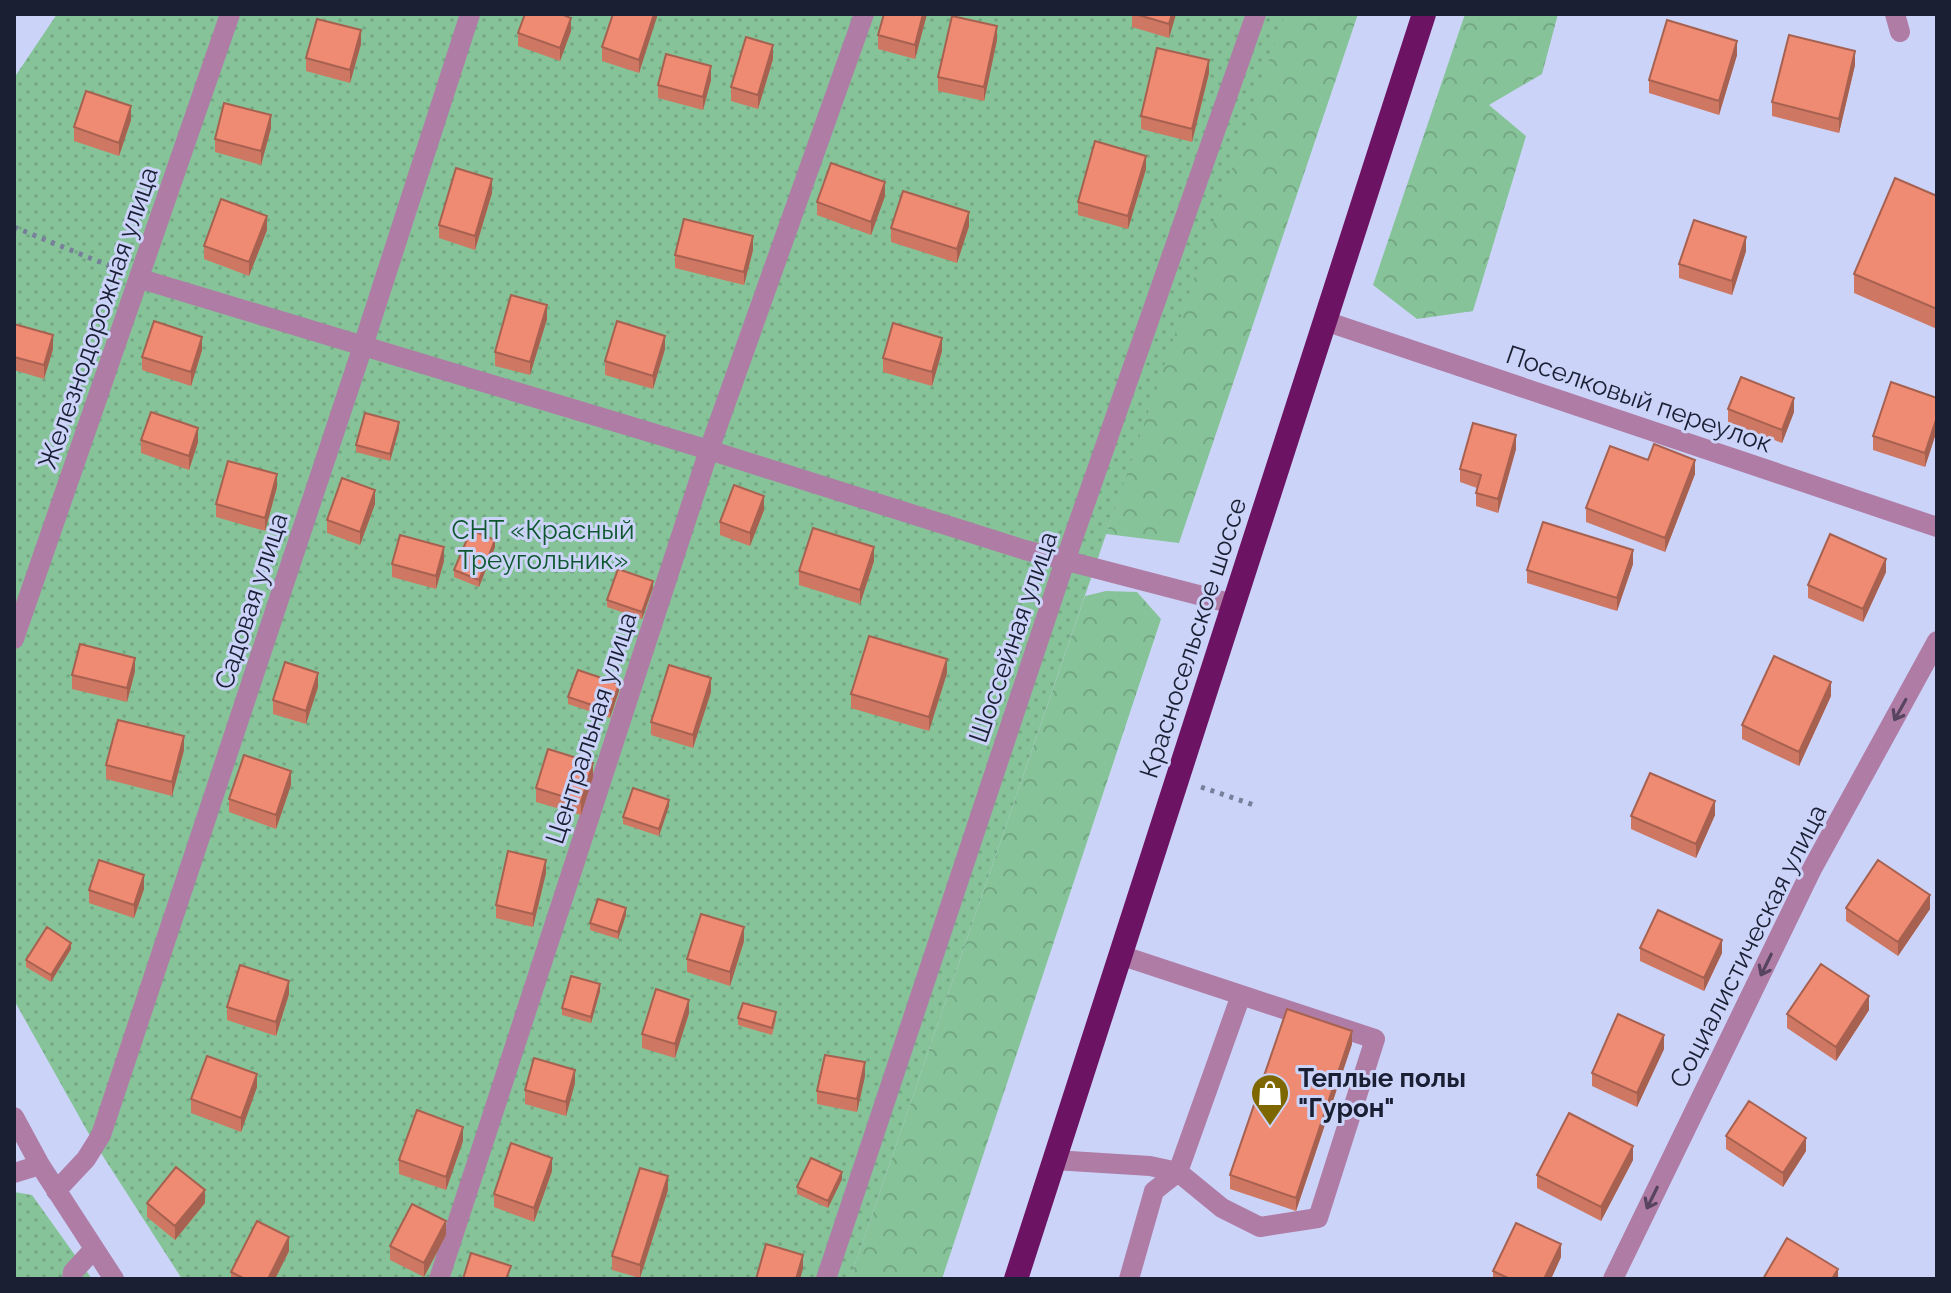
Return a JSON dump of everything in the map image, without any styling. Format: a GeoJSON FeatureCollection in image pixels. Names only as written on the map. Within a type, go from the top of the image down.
{"type":"FeatureCollection","features":[{"type":"Feature","properties":{"kind":"highway","name":"Красносельское шоссе"},"geometry":{"type":"LineString","coordinates":[[1016,1279],[1424,14]]}},
{"type":"Feature","properties":{"kind":"street","name":"Железнодорожная улица"},"geometry":{"type":"LineString","coordinates":[[14,639],[141,279],[206,77],[230,14]]}},
{"type":"Feature","properties":{"kind":"street","name":"Садовая улица"},"geometry":{"type":"LineString","coordinates":[[56,1191],[86,1159],[101,1135],[470,14]]}},
{"type":"Feature","properties":{"kind":"street","name":"Центральная улица"},"geometry":{"type":"LineString","coordinates":[[439,1279],[709,450],[864,14]]}},
{"type":"Feature","properties":{"kind":"street","name":"Шоссейная улица"},"geometry":{"type":"LineString","coordinates":[[826,1279],[1065,561],[1256,14]]}},
{"type":"Feature","properties":{"kind":"street"},"geometry":{"type":"LineString","coordinates":[[141,279],[1065,561],[1233,604]]}},
{"type":"Feature","properties":{"kind":"street","name":"Поселковый переулок"},"geometry":{"type":"LineString","coordinates":[[1325,321],[1937,527]]}},
{"type":"Feature","properties":{"kind":"street","name":"Социалистическая улица"},"geometry":{"type":"LineString","coordinates":[[1613,1279],[1812,869],[1937,641]]}},
{"type":"Feature","properties":{"kind":"street"},"geometry":{"type":"LineString","coordinates":[[1054,1160],[1150,1166],[1178,1172],[1222,1208],[1260,1227],[1318,1218],[1375,1039],[1120,955]]}},
{"type":"Feature","properties":{"kind":"street"},"geometry":{"type":"LineString","coordinates":[[1129,1279],[1154,1191],[1178,1172],[1241,995]]}},
{"type":"Feature","properties":{"kind":"street"},"geometry":{"type":"LineString","coordinates":[[14,1117],[56,1191],[114,1279]]}},
{"type":"Feature","properties":{"kind":"street"},"geometry":{"type":"LineString","coordinates":[[14,1173],[40,1165]]}},
{"type":"Feature","properties":{"kind":"street"},"geometry":{"type":"LineString","coordinates":[[72,1279],[73,1272],[93,1250]]}},
{"type":"Feature","properties":{"kind":"path"},"geometry":{"type":"LineString","coordinates":[[14,227],[141,279]]}},
{"type":"Feature","properties":{"kind":"path"},"geometry":{"type":"LineString","coordinates":[[1177,778],[1257,806]]}},
{"type":"Feature","properties":{"kind":"green space","name":"СНТ «Красный Треугольник»"},"geometry":{"type":"Polygon","coordinates":[[[57,14],[1285,14],[850,1279],[182,1279],[90,1136],[14,1000],[14,78],[57,14]]]}},
{"type":"Feature","properties":{"kind":"green space"},"geometry":{"type":"Polygon","coordinates":[[[1282,14],[1358,14],[1179,543],[1106,534],[1282,14]]]}},
{"type":"Feature","properties":{"kind":"green space"},"geometry":{"type":"Polygon","coordinates":[[[1465,14],[1558,14],[1542,74],[1489,105],[1526,136],[1473,311],[1417,319],[1373,285],[1465,14]]]}},
{"type":"Feature","properties":{"kind":"green space"},"geometry":{"type":"Polygon","coordinates":[[[1106,591],[1137,592],[1161,619],[942,1279],[850,1279],[1085,596],[1106,591]]]}},
{"type":"Feature","properties":{"kind":"green space"},"geometry":{"type":"Polygon","coordinates":[[[14,1192],[32,1195],[92,1279],[14,1279],[14,1192]]]}},
{"type":"Feature","properties":{"kind":"building"},"geometry":{"type":"Polygon","coordinates":[[[525,14],[561,14],[571,18],[560,48],[518,33],[525,14]]]}},
{"type":"Feature","properties":{"kind":"building"},"geometry":{"type":"Polygon","coordinates":[[[613,14],[654,14],[639,60],[602,47],[613,14]]]}},
{"type":"Feature","properties":{"kind":"building"},"geometry":{"type":"Polygon","coordinates":[[[884,14],[923,14],[915,45],[878,35],[884,14]]]}},
{"type":"Feature","properties":{"kind":"building"},"geometry":{"type":"Polygon","coordinates":[[[1135,14],[1172,14],[1169,24],[1135,14]]]}},
{"type":"Feature","properties":{"kind":"building"},"geometry":{"type":"Polygon","coordinates":[[[952,16],[997,26],[984,87],[938,77],[952,16]]]}},
{"type":"Feature","properties":{"kind":"building"},"geometry":{"type":"Polygon","coordinates":[[[317,19],[361,30],[350,70],[306,58],[317,19]]]}},
{"type":"Feature","properties":{"kind":"building"},"geometry":{"type":"Polygon","coordinates":[[[1667,20],[1737,41],[1719,101],[1649,80],[1667,20]]]}},
{"type":"Feature","properties":{"kind":"building"},"geometry":{"type":"Polygon","coordinates":[[[1789,35],[1855,51],[1839,119],[1772,102],[1789,35]]]}},
{"type":"Feature","properties":{"kind":"building"},"geometry":{"type":"Polygon","coordinates":[[[746,37],[773,45],[758,95],[731,87],[746,37]]]}},
{"type":"Feature","properties":{"kind":"building"},"geometry":{"type":"Polygon","coordinates":[[[1157,48],[1209,60],[1192,129],[1141,116],[1157,48]]]}},
{"type":"Feature","properties":{"kind":"building"},"geometry":{"type":"Polygon","coordinates":[[[666,54],[711,66],[703,97],[658,85],[666,54]]]}},
{"type":"Feature","properties":{"kind":"building"},"geometry":{"type":"Polygon","coordinates":[[[86,91],[131,106],[119,143],[74,127],[86,91]]]}},
{"type":"Feature","properties":{"kind":"building"},"geometry":{"type":"Polygon","coordinates":[[[224,103],[271,115],[261,151],[215,139],[224,103]]]}},
{"type":"Feature","properties":{"kind":"building"},"geometry":{"type":"Polygon","coordinates":[[[1095,141],[1146,156],[1128,216],[1078,202],[1095,141]]]}},
{"type":"Feature","properties":{"kind":"building"},"geometry":{"type":"Polygon","coordinates":[[[831,163],[885,182],[871,222],[817,202],[831,163]]]}},
{"type":"Feature","properties":{"kind":"building"},"geometry":{"type":"Polygon","coordinates":[[[456,168],[492,179],[475,236],[439,225],[456,168]]]}},
{"type":"Feature","properties":{"kind":"building"},"geometry":{"type":"Polygon","coordinates":[[[1895,178],[1937,196],[1937,309],[1854,274],[1895,178]]]}},
{"type":"Feature","properties":{"kind":"building"},"geometry":{"type":"Polygon","coordinates":[[[903,191],[969,212],[957,249],[891,228],[903,191]]]}},
{"type":"Feature","properties":{"kind":"building"},"geometry":{"type":"Polygon","coordinates":[[[221,199],[267,216],[249,262],[204,246],[221,199]]]}},
{"type":"Feature","properties":{"kind":"building"},"geometry":{"type":"Polygon","coordinates":[[[684,219],[753,236],[744,272],[675,255],[684,219]]]}},
{"type":"Feature","properties":{"kind":"building"},"geometry":{"type":"Polygon","coordinates":[[[1694,220],[1746,237],[1732,281],[1679,264],[1694,220]]]}},
{"type":"Feature","properties":{"kind":"building"},"geometry":{"type":"Polygon","coordinates":[[[511,295],[547,305],[530,362],[495,352],[511,295]]]}},
{"type":"Feature","properties":{"kind":"building"},"geometry":{"type":"Polygon","coordinates":[[[154,321],[202,337],[191,372],[142,357],[154,321]]]}},
{"type":"Feature","properties":{"kind":"building"},"geometry":{"type":"Polygon","coordinates":[[[617,321],[665,336],[653,376],[605,361],[617,321]]]}},
{"type":"Feature","properties":{"kind":"building"},"geometry":{"type":"Polygon","coordinates":[[[893,323],[942,338],[932,372],[883,358],[893,323]]]}},
{"type":"Feature","properties":{"kind":"building"},"geometry":{"type":"Polygon","coordinates":[[[14,324],[53,335],[44,365],[14,357],[14,324]]]}},
{"type":"Feature","properties":{"kind":"building"},"geometry":{"type":"Polygon","coordinates":[[[1741,377],[1794,398],[1782,430],[1728,409],[1741,377]]]}},
{"type":"Feature","properties":{"kind":"building"},"geometry":{"type":"Polygon","coordinates":[[[1891,382],[1937,398],[1937,417],[1925,453],[1873,436],[1891,382]]]}},
{"type":"Feature","properties":{"kind":"building"},"geometry":{"type":"Polygon","coordinates":[[[151,412],[198,428],[189,456],[141,440],[151,412]]]}},
{"type":"Feature","properties":{"kind":"building"},"geometry":{"type":"Polygon","coordinates":[[[365,413],[399,422],[390,454],[356,445],[365,413]]]}},
{"type":"Feature","properties":{"kind":"building"},"geometry":{"type":"Polygon","coordinates":[[[1473,423],[1516,435],[1498,499],[1476,493],[1481,475],[1460,469],[1473,423]]]}},
{"type":"Feature","properties":{"kind":"building"},"geometry":{"type":"Polygon","coordinates":[[[1654,444],[1695,460],[1665,538],[1586,508],[1610,446],[1648,460],[1654,444]]]}},
{"type":"Feature","properties":{"kind":"building"},"geometry":{"type":"Polygon","coordinates":[[[228,461],[277,474],[265,518],[216,504],[228,461]]]}},
{"type":"Feature","properties":{"kind":"building"},"geometry":{"type":"Polygon","coordinates":[[[342,478],[375,490],[360,532],[327,520],[342,478]]]}},
{"type":"Feature","properties":{"kind":"building"},"geometry":{"type":"Polygon","coordinates":[[[734,485],[764,496],[750,533],[720,522],[734,485]]]}},
{"type":"Feature","properties":{"kind":"building"},"geometry":{"type":"Polygon","coordinates":[[[1543,522],[1633,550],[1617,598],[1527,570],[1543,522]]]}},
{"type":"Feature","properties":{"kind":"building"},"geometry":{"type":"Polygon","coordinates":[[[813,528],[874,547],[860,590],[799,571],[813,528]]]}},
{"type":"Feature","properties":{"kind":"building"},"geometry":{"type":"Polygon","coordinates":[[[471,530],[495,540],[479,580],[454,570],[471,530]]]}},
{"type":"Feature","properties":{"kind":"building"},"geometry":{"type":"Polygon","coordinates":[[[1830,534],[1886,559],[1863,609],[1808,585],[1830,534]]]}},
{"type":"Feature","properties":{"kind":"building"},"geometry":{"type":"Polygon","coordinates":[[[400,535],[444,547],[436,576],[392,564],[400,535]]]}},
{"type":"Feature","properties":{"kind":"building"},"geometry":{"type":"Polygon","coordinates":[[[618,569],[653,581],[642,612],[607,600],[618,569]]]}},
{"type":"Feature","properties":{"kind":"building"},"geometry":{"type":"Polygon","coordinates":[[[869,636],[947,659],[929,717],[851,694],[869,636]]]}},
{"type":"Feature","properties":{"kind":"building"},"geometry":{"type":"Polygon","coordinates":[[[80,644],[135,658],[127,688],[72,675],[80,644]]]}},
{"type":"Feature","properties":{"kind":"building"},"geometry":{"type":"Polygon","coordinates":[[[1774,656],[1831,682],[1799,752],[1742,725],[1774,656]]]}},
{"type":"Feature","properties":{"kind":"building"},"geometry":{"type":"Polygon","coordinates":[[[285,662],[318,673],[306,711],[273,700],[285,662]]]}},
{"type":"Feature","properties":{"kind":"building"},"geometry":{"type":"Polygon","coordinates":[[[669,665],[711,678],[693,735],[651,722],[669,665]]]}},
{"type":"Feature","properties":{"kind":"building"},"geometry":{"type":"Polygon","coordinates":[[[578,670],[619,684],[610,711],[568,697],[578,670]]]}},
{"type":"Feature","properties":{"kind":"building"},"geometry":{"type":"Polygon","coordinates":[[[118,720],[184,736],[172,782],[106,765],[118,720]]]}},
{"type":"Feature","properties":{"kind":"building"},"geometry":{"type":"Polygon","coordinates":[[[548,749],[593,763],[581,802],[536,788],[548,749]]]}},
{"type":"Feature","properties":{"kind":"building"},"geometry":{"type":"Polygon","coordinates":[[[244,755],[291,771],[276,815],[229,799],[244,755]]]}},
{"type":"Feature","properties":{"kind":"building"},"geometry":{"type":"Polygon","coordinates":[[[1650,773],[1715,801],[1696,844],[1631,816],[1650,773]]]}},
{"type":"Feature","properties":{"kind":"building"},"geometry":{"type":"Polygon","coordinates":[[[633,788],[669,800],[659,829],[623,817],[633,788]]]}},
{"type":"Feature","properties":{"kind":"building"},"geometry":{"type":"Polygon","coordinates":[[[508,851],[546,860],[533,914],[496,905],[508,851]]]}},
{"type":"Feature","properties":{"kind":"building"},"geometry":{"type":"Polygon","coordinates":[[[99,860],[144,875],[134,905],[89,890],[99,860]]]}},
{"type":"Feature","properties":{"kind":"building"},"geometry":{"type":"Polygon","coordinates":[[[1878,860],[1930,895],[1898,942],[1846,908],[1878,860]]]}},
{"type":"Feature","properties":{"kind":"building"},"geometry":{"type":"Polygon","coordinates":[[[598,899],[626,908],[618,932],[590,923],[598,899]]]}},
{"type":"Feature","properties":{"kind":"building"},"geometry":{"type":"Polygon","coordinates":[[[1658,910],[1722,940],[1704,978],[1640,948],[1658,910]]]}},
{"type":"Feature","properties":{"kind":"building"},"geometry":{"type":"Polygon","coordinates":[[[701,914],[744,927],[730,972],[687,959],[701,914]]]}},
{"type":"Feature","properties":{"kind":"building"},"geometry":{"type":"Polygon","coordinates":[[[47,927],[71,943],[51,975],[26,960],[47,927]]]}},
{"type":"Feature","properties":{"kind":"building"},"geometry":{"type":"Polygon","coordinates":[[[1821,964],[1869,996],[1836,1047],[1787,1014],[1821,964]]]}},
{"type":"Feature","properties":{"kind":"building"},"geometry":{"type":"Polygon","coordinates":[[[240,965],[289,981],[276,1022],[227,1007],[240,965]]]}},
{"type":"Feature","properties":{"kind":"building"},"geometry":{"type":"Polygon","coordinates":[[[571,976],[600,984],[591,1017],[562,1008],[571,976]]]}},
{"type":"Feature","properties":{"kind":"building"},"geometry":{"type":"Polygon","coordinates":[[[656,989],[689,1000],[675,1044],[642,1034],[656,989]]]}},
{"type":"Feature","properties":{"kind":"building"},"geometry":{"type":"Polygon","coordinates":[[[743,1003],[776,1012],[772,1028],[738,1018],[743,1003]]]}},
{"type":"Feature","properties":{"kind":"building"},"geometry":{"type":"Polygon","coordinates":[[[1287,1009],[1352,1031],[1296,1198],[1230,1175],[1287,1009]]]}},
{"type":"Feature","properties":{"kind":"building"},"geometry":{"type":"Polygon","coordinates":[[[1618,1014],[1664,1035],[1637,1093],[1592,1073],[1618,1014]]]}},
{"type":"Feature","properties":{"kind":"building"},"geometry":{"type":"Polygon","coordinates":[[[825,1055],[865,1062],[857,1099],[817,1091],[825,1055]]]}},
{"type":"Feature","properties":{"kind":"building"},"geometry":{"type":"Polygon","coordinates":[[[207,1056],[257,1074],[241,1118],[191,1099],[207,1056]]]}},
{"type":"Feature","properties":{"kind":"building"},"geometry":{"type":"Polygon","coordinates":[[[534,1058],[575,1070],[566,1102],[525,1090],[534,1058]]]}},
{"type":"Feature","properties":{"kind":"building"},"geometry":{"type":"Polygon","coordinates":[[[1749,1101],[1806,1138],[1783,1173],[1726,1136],[1749,1101]]]}},
{"type":"Feature","properties":{"kind":"building"},"geometry":{"type":"Polygon","coordinates":[[[417,1110],[463,1127],[446,1177],[399,1160],[417,1110]]]}},
{"type":"Feature","properties":{"kind":"building"},"geometry":{"type":"Polygon","coordinates":[[[1569,1113],[1633,1146],[1601,1207],[1537,1175],[1569,1113]]]}},
{"type":"Feature","properties":{"kind":"building"},"geometry":{"type":"Polygon","coordinates":[[[511,1143],[552,1158],[534,1208],[494,1194],[511,1143]]]}},
{"type":"Feature","properties":{"kind":"building"},"geometry":{"type":"Polygon","coordinates":[[[811,1158],[842,1172],[828,1201],[797,1187],[811,1158]]]}},
{"type":"Feature","properties":{"kind":"building"},"geometry":{"type":"Polygon","coordinates":[[[176,1167],[205,1190],[175,1226],[147,1203],[176,1167]]]}},
{"type":"Feature","properties":{"kind":"building"},"geometry":{"type":"Polygon","coordinates":[[[640,1168],[668,1176],[640,1265],[612,1256],[640,1168]]]}},
{"type":"Feature","properties":{"kind":"building"},"geometry":{"type":"Polygon","coordinates":[[[412,1204],[446,1221],[424,1263],[390,1246],[412,1204]]]}},
{"type":"Feature","properties":{"kind":"building"},"geometry":{"type":"Polygon","coordinates":[[[257,1221],[289,1237],[268,1279],[245,1279],[231,1272],[257,1221]]]}},
{"type":"Feature","properties":{"kind":"building"},"geometry":{"type":"Polygon","coordinates":[[[1516,1223],[1561,1244],[1544,1279],[1510,1279],[1493,1271],[1516,1223]]]}},
{"type":"Feature","properties":{"kind":"building"},"geometry":{"type":"Polygon","coordinates":[[[1787,1238],[1838,1269],[1832,1279],[1763,1279],[1787,1238]]]}},
{"type":"Feature","properties":{"kind":"building"},"geometry":{"type":"Polygon","coordinates":[[[766,1244],[803,1255],[796,1279],[756,1279],[766,1244]]]}},
{"type":"Feature","properties":{"kind":"building"},"geometry":{"type":"Polygon","coordinates":[[[471,1253],[511,1266],[506,1279],[463,1279],[471,1253]]]}},
{"type":"Feature","properties":{"kind":"place","name":"Теплые полы \"Гурон\""},"geometry":{"type":"Point","coordinates":[1270,1127]}}]}
